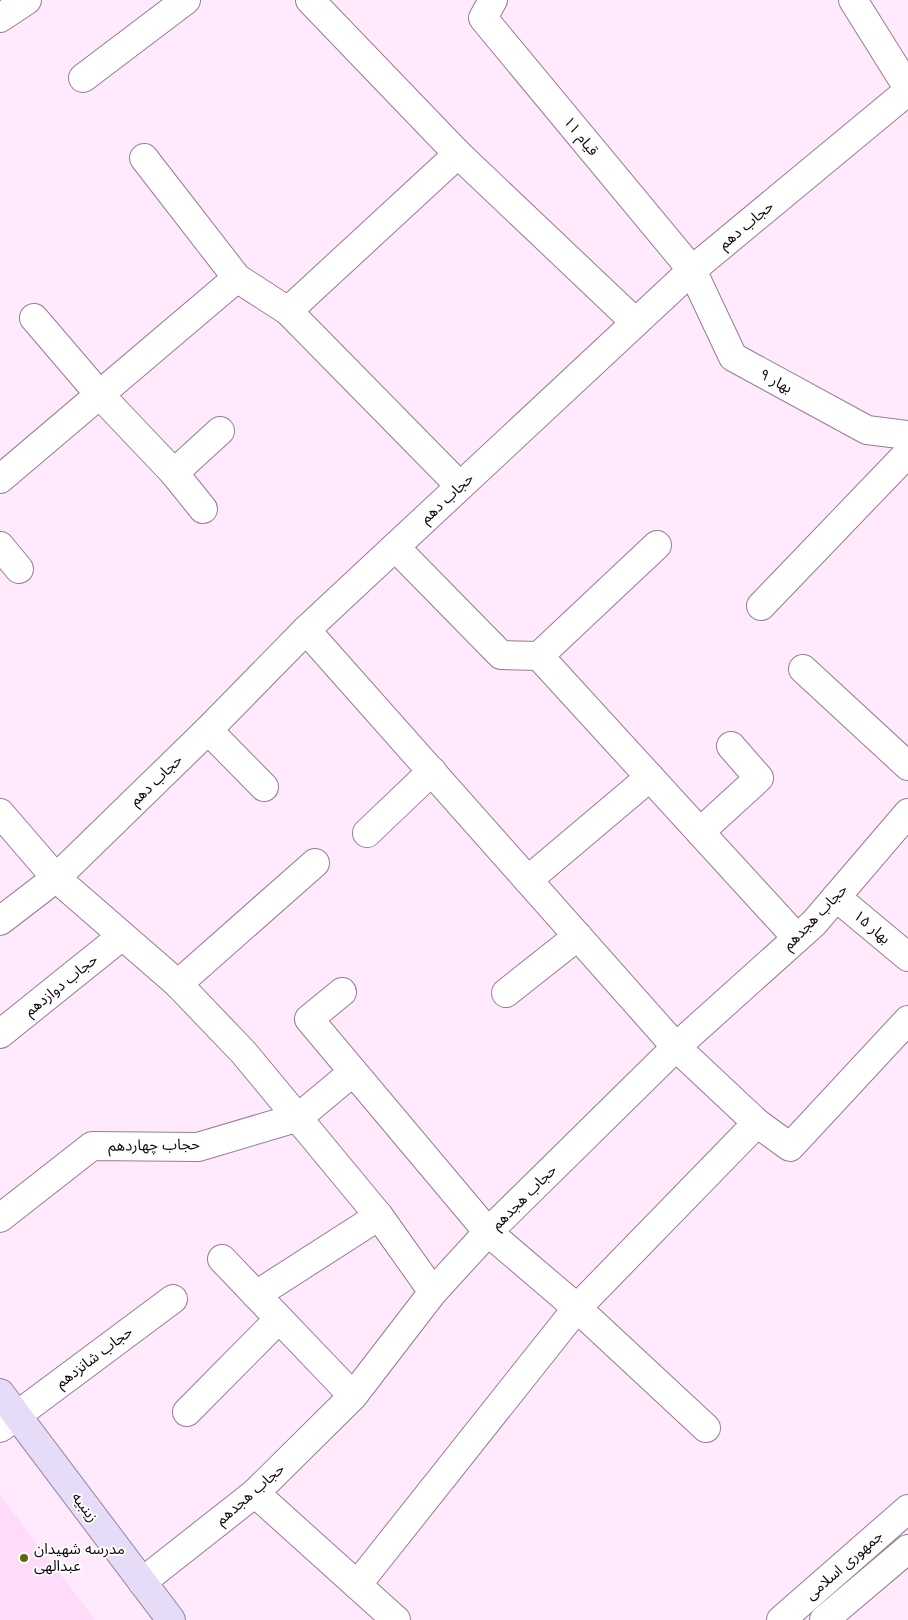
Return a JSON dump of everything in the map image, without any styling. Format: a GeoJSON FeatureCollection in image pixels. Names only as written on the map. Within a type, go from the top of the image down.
{"type":"FeatureCollection","features":[{"type":"Feature","properties":{"kind":"main road","name":"زینبیه"},"geometry":{"type":"LineString","coordinates":[[0,1393],[8,1422],[142,1582],[171,1620]]}},
{"type":"Feature","properties":{"kind":"street"},"geometry":{"type":"LineString","coordinates":[[0,18],[27,0]]}},
{"type":"Feature","properties":{"kind":"street"},"geometry":{"type":"LineString","coordinates":[[83,78],[186,0]]}},
{"type":"Feature","properties":{"kind":"street"},"geometry":{"type":"LineString","coordinates":[[310,0],[458,154],[635,322]]}},
{"type":"Feature","properties":{"kind":"street","name":"قیام ۱۱"},"geometry":{"type":"LineString","coordinates":[[493,0],[484,18],[692,270]]}},
{"type":"Feature","properties":{"kind":"street"},"geometry":{"type":"LineString","coordinates":[[853,0],[908,90]]}},
{"type":"Feature","properties":{"kind":"street","name":"حجاب دهم"},"geometry":{"type":"LineString","coordinates":[[0,921],[56,878],[208,730],[306,630],[635,322],[692,270],[908,90]]}},
{"type":"Feature","properties":{"kind":"street"},"geometry":{"type":"LineString","coordinates":[[288,311],[458,154]]}},
{"type":"Feature","properties":{"kind":"street"},"geometry":{"type":"LineString","coordinates":[[144,158],[237,278],[288,311],[460,486]]}},
{"type":"Feature","properties":{"kind":"street","name":"بهار ۹"},"geometry":{"type":"LineString","coordinates":[[692,270],[733,358],[867,430],[908,435]]}},
{"type":"Feature","properties":{"kind":"street"},"geometry":{"type":"LineString","coordinates":[[0,479],[237,278]]}},
{"type":"Feature","properties":{"kind":"street"},"geometry":{"type":"LineString","coordinates":[[34,318],[99,394],[174,473],[203,509]]}},
{"type":"Feature","properties":{"kind":"street"},"geometry":{"type":"LineString","coordinates":[[174,473],[220,431]]}},
{"type":"Feature","properties":{"kind":"street"},"geometry":{"type":"LineString","coordinates":[[761,606],[908,453]]}},
{"type":"Feature","properties":{"kind":"street"},"geometry":{"type":"LineString","coordinates":[[395,547],[501,655],[539,656],[657,544]]}},
{"type":"Feature","properties":{"kind":"street"},"geometry":{"type":"LineString","coordinates":[[0,546],[19,569]]}},
{"type":"Feature","properties":{"kind":"street"},"geometry":{"type":"LineString","coordinates":[[306,630],[676,1047],[757,1123],[790,1147],[908,1020]]}},
{"type":"Feature","properties":{"kind":"street"},"geometry":{"type":"LineString","coordinates":[[539,656],[797,938]]}},
{"type":"Feature","properties":{"kind":"street"},"geometry":{"type":"LineString","coordinates":[[803,669],[908,766]]}},
{"type":"Feature","properties":{"kind":"street"},"geometry":{"type":"LineString","coordinates":[[208,730],[264,787]]}},
{"type":"Feature","properties":{"kind":"street"},"geometry":{"type":"LineString","coordinates":[[700,832],[759,778],[731,746]]}},
{"type":"Feature","properties":{"kind":"street"},"geometry":{"type":"LineString","coordinates":[[367,833],[432,771]]}},
{"type":"Feature","properties":{"kind":"street"},"geometry":{"type":"LineString","coordinates":[[528,880],[650,777]]}},
{"type":"Feature","properties":{"kind":"street"},"geometry":{"type":"LineString","coordinates":[[0,813],[56,878],[178,984],[244,1053],[299,1117],[378,1216],[433,1292]]}},
{"type":"Feature","properties":{"kind":"street","name":"حجاب هجدهم"},"geometry":{"type":"LineString","coordinates":[[142,1582],[255,1494],[353,1396],[433,1292],[488,1232],[676,1047],[814,923],[836,897],[903,829]]}},
{"type":"Feature","properties":{"kind":"street"},"geometry":{"type":"LineString","coordinates":[[178,984],[316,863]]}},
{"type":"Feature","properties":{"kind":"street","name":"بهار ۱۵"},"geometry":{"type":"LineString","coordinates":[[836,897],[908,957]]}},
{"type":"Feature","properties":{"kind":"street","name":"حجاب دوازدهم"},"geometry":{"type":"LineString","coordinates":[[0,1034],[122,936]]}},
{"type":"Feature","properties":{"kind":"street"},"geometry":{"type":"LineString","coordinates":[[506,992],[578,936]]}},
{"type":"Feature","properties":{"kind":"street"},"geometry":{"type":"LineString","coordinates":[[342,992],[309,1019],[353,1072],[488,1232],[576,1308],[706,1428]]}},
{"type":"Feature","properties":{"kind":"street"},"geometry":{"type":"LineString","coordinates":[[299,1117],[353,1072]]}},
{"type":"Feature","properties":{"kind":"street","name":"حجاب چهاردهم"},"geometry":{"type":"LineString","coordinates":[[0,1218],[92,1146],[198,1147],[299,1117]]}},
{"type":"Feature","properties":{"kind":"street"},"geometry":{"type":"LineString","coordinates":[[356,1585],[576,1308],[757,1123]]}},
{"type":"Feature","properties":{"kind":"street"},"geometry":{"type":"LineString","coordinates":[[256,1295],[378,1216]]}},
{"type":"Feature","properties":{"kind":"street"},"geometry":{"type":"LineString","coordinates":[[222,1259],[353,1396]]}},
{"type":"Feature","properties":{"kind":"street","name":"حجاب شانزدهم"},"geometry":{"type":"LineString","coordinates":[[8,1422],[173,1299]]}},
{"type":"Feature","properties":{"kind":"street"},"geometry":{"type":"LineString","coordinates":[[187,1412],[279,1319]]}},
{"type":"Feature","properties":{"kind":"street"},"geometry":{"type":"LineString","coordinates":[[255,1494],[396,1620]]}},
{"type":"Feature","properties":{"kind":"street","name":"جمهوری اسلامی"},"geometry":{"type":"LineString","coordinates":[[781,1620],[908,1509]]}},
{"type":"Feature","properties":{"kind":"street","name":"جمهوری اسلامی"},"geometry":{"type":"LineString","coordinates":[[824,1620],[908,1549]]}},
{"type":"Feature","properties":{"kind":"shaded area","name":"مدرسه شهیدان عبدالهی"},"geometry":{"type":"Polygon","coordinates":[[[0,1495],[95,1620],[0,1620],[0,1495]]]}},
{"type":"Feature","properties":{"kind":"place","name":"مدرسه شهیدان عبدالهی"},"geometry":{"type":"Point","coordinates":[24,1558]}}]}
